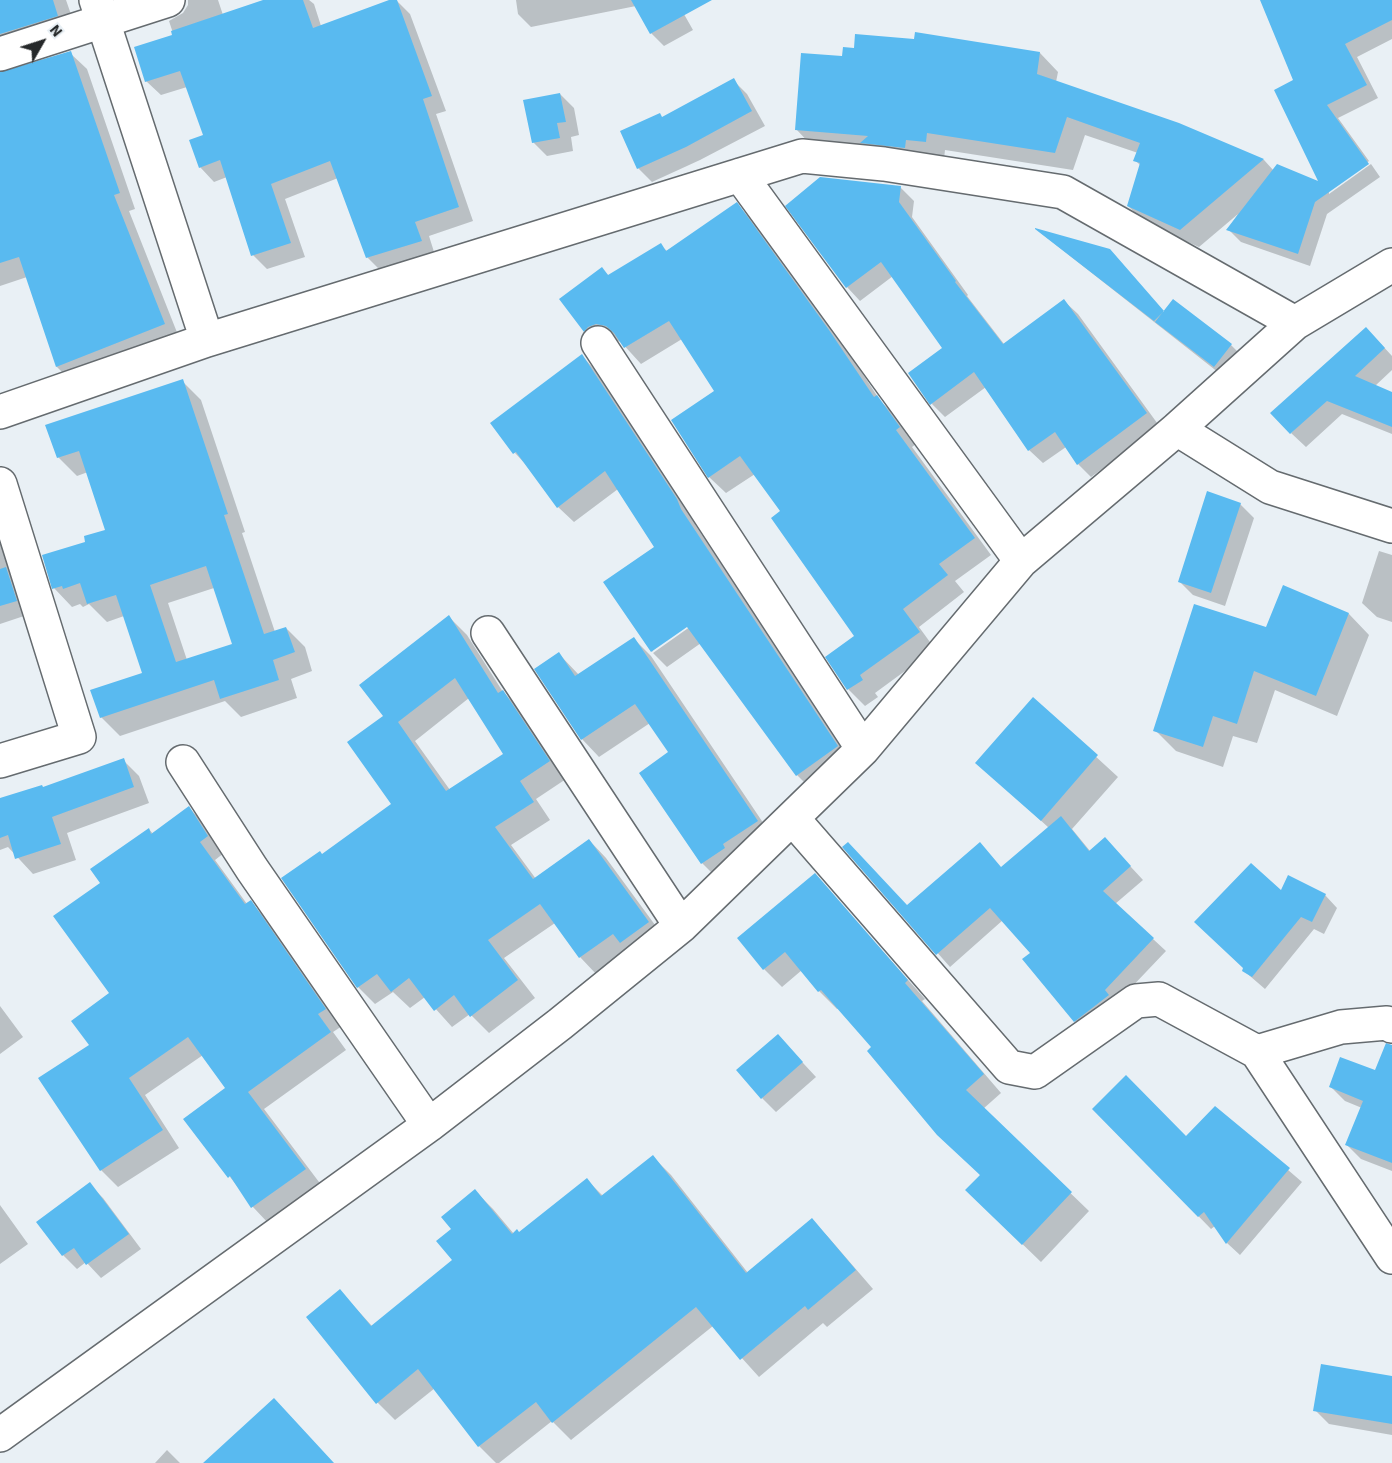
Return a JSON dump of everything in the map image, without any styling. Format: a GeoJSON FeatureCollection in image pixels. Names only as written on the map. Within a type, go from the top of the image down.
{"type":"FeatureCollection","features":[{"type":"Feature","properties":{"kind":"street"},"geometry":{"type":"LineString","coordinates":[[0,54],[99,10],[168,0]]}},
{"type":"Feature","properties":{"kind":"street"},"geometry":{"type":"LineString","coordinates":[[99,10],[207,340]]}},
{"type":"Feature","properties":{"kind":"street"},"geometry":{"type":"LineString","coordinates":[[0,412],[207,340],[802,156],[884,164],[1063,192],[1295,323]]}},
{"type":"Feature","properties":{"kind":"street"},"geometry":{"type":"LineString","coordinates":[[740,175],[1021,561]]}},
{"type":"Feature","properties":{"kind":"street"},"geometry":{"type":"LineString","coordinates":[[0,1435],[429,1125],[560,1024],[681,926],[863,749],[1021,561],[1177,429],[1295,323],[1392,265]]}},
{"type":"Feature","properties":{"kind":"street"},"geometry":{"type":"LineString","coordinates":[[598,343],[863,749]]}},
{"type":"Feature","properties":{"kind":"street"},"geometry":{"type":"LineString","coordinates":[[1177,429],[1270,487],[1392,526]]}},
{"type":"Feature","properties":{"kind":"street"},"geometry":{"type":"LineString","coordinates":[[0,484],[79,737],[0,761]]}},
{"type":"Feature","properties":{"kind":"street"},"geometry":{"type":"LineString","coordinates":[[488,633],[681,926]]}},
{"type":"Feature","properties":{"kind":"street"},"geometry":{"type":"LineString","coordinates":[[183,762],[252,869],[429,1125]]}},
{"type":"Feature","properties":{"kind":"street"},"geometry":{"type":"LineString","coordinates":[[793,819],[1009,1067],[1035,1072],[1136,1001],[1159,999],[1257,1052],[1392,1257]]}},
{"type":"Feature","properties":{"kind":"street"},"geometry":{"type":"LineString","coordinates":[[1257,1052],[1341,1027],[1387,1023],[1392,1026]]}},
{"type":"Feature","properties":{"kind":"building"},"geometry":{"type":"Polygon","coordinates":[[[0,0],[53,0],[58,16],[0,34],[0,0]]]}},
{"type":"Feature","properties":{"kind":"building"},"geometry":{"type":"Polygon","coordinates":[[[263,0],[303,0],[313,28],[389,0],[397,0],[432,96],[423,99],[459,207],[415,222],[422,241],[366,258],[330,161],[271,184],[291,243],[251,256],[220,160],[199,168],[189,140],[203,135],[180,71],[145,82],[134,47],[172,35],[171,31],[263,0]]]}},
{"type":"Feature","properties":{"kind":"building"},"geometry":{"type":"Polygon","coordinates":[[[631,0],[712,0],[650,34],[631,0]]]}},
{"type":"Feature","properties":{"kind":"building"},"geometry":{"type":"Polygon","coordinates":[[[1260,0],[1392,0],[1392,20],[1345,44],[1367,85],[1327,105],[1369,164],[1315,202],[1298,254],[1226,230],[1277,164],[1318,181],[1274,90],[1293,80],[1260,0]]]}},
{"type":"Feature","properties":{"kind":"building"},"geometry":{"type":"Polygon","coordinates":[[[915,32],[1040,52],[1037,74],[1179,123],[1264,159],[1180,230],[1127,206],[1140,163],[1133,161],[1140,143],[1067,117],[1055,153],[927,133],[926,142],[906,140],[905,148],[860,143],[868,136],[795,130],[801,53],[842,56],[843,47],[854,48],[855,34],[914,39],[915,32]]]}},
{"type":"Feature","properties":{"kind":"building"},"geometry":{"type":"Polygon","coordinates":[[[71,51],[120,193],[114,195],[165,324],[56,367],[19,257],[0,263],[0,72],[71,51]]]}},
{"type":"Feature","properties":{"kind":"building"},"geometry":{"type":"Polygon","coordinates":[[[734,78],[752,111],[686,147],[637,169],[620,131],[660,113],[662,117],[734,78]]]}},
{"type":"Feature","properties":{"kind":"building"},"geometry":{"type":"Polygon","coordinates":[[[560,93],[566,122],[557,123],[560,138],[532,143],[523,100],[560,93]]]}},
{"type":"Feature","properties":{"kind":"building"},"geometry":{"type":"Polygon","coordinates":[[[820,177],[901,186],[899,202],[955,282],[1003,344],[1064,299],[1147,413],[1077,465],[1055,432],[1028,451],[974,372],[930,405],[908,373],[942,348],[881,262],[846,288],[785,206],[820,177]]]}},
{"type":"Feature","properties":{"kind":"building"},"geometry":{"type":"Polygon","coordinates":[[[737,202],[874,397],[877,395],[900,427],[896,430],[975,538],[939,564],[948,575],[903,609],[920,632],[860,675],[863,680],[847,690],[825,657],[854,636],[771,518],[780,511],[740,456],[708,478],[671,420],[714,391],[669,321],[624,348],[606,326],[596,324],[588,327],[584,332],[559,299],[602,267],[608,275],[661,243],[666,251],[737,202]]]}},
{"type":"Feature","properties":{"kind":"building"},"geometry":{"type":"Polygon","coordinates":[[[1035,228],[1110,249],[1164,311],[1154,321],[1035,228]]]}},
{"type":"Feature","properties":{"kind":"building"},"geometry":{"type":"Polygon","coordinates":[[[1173,299],[1232,344],[1214,367],[1155,322],[1173,299]]]}},
{"type":"Feature","properties":{"kind":"building"},"geometry":{"type":"Polygon","coordinates":[[[1366,327],[1385,348],[1355,376],[1392,392],[1392,427],[1327,401],[1290,434],[1270,413],[1366,327]]]}},
{"type":"Feature","properties":{"kind":"building"},"geometry":{"type":"Polygon","coordinates":[[[582,354],[677,499],[681,509],[838,746],[796,776],[687,627],[651,652],[603,582],[654,547],[605,471],[557,508],[516,452],[513,454],[490,423],[582,354]]]}},
{"type":"Feature","properties":{"kind":"building"},"geometry":{"type":"Polygon","coordinates":[[[183,379],[228,514],[224,515],[264,634],[286,627],[295,652],[273,660],[279,680],[220,699],[214,680],[100,718],[90,690],[142,673],[116,595],[87,604],[80,583],[63,589],[62,586],[52,589],[42,555],[85,542],[84,536],[105,530],[79,451],[57,458],[45,425],[183,379]],[[206,566],[150,585],[176,662],[232,644],[206,566]]]}},
{"type":"Feature","properties":{"kind":"building"},"geometry":{"type":"Polygon","coordinates":[[[1207,491],[1241,503],[1211,593],[1178,582],[1207,491]]]}},
{"type":"Feature","properties":{"kind":"building"},"geometry":{"type":"Polygon","coordinates":[[[6,567],[17,601],[0,606],[0,569],[6,567]]]}},
{"type":"Feature","properties":{"kind":"building"},"geometry":{"type":"Polygon","coordinates":[[[1283,585],[1349,613],[1316,696],[1254,671],[1237,724],[1213,716],[1203,747],[1153,731],[1194,604],[1266,627],[1283,585]]]}},
{"type":"Feature","properties":{"kind":"building"},"geometry":{"type":"Polygon","coordinates":[[[449,615],[498,693],[503,690],[550,761],[520,781],[534,802],[495,827],[533,879],[589,839],[649,922],[620,943],[613,934],[579,958],[540,904],[488,940],[518,980],[470,1017],[454,995],[434,1011],[409,978],[391,992],[377,974],[357,988],[281,878],[320,851],[322,854],[391,804],[347,742],[383,716],[359,685],[449,615]],[[455,678],[398,722],[446,791],[503,754],[455,678]]]}},
{"type":"Feature","properties":{"kind":"building"},"geometry":{"type":"Polygon","coordinates":[[[634,637],[758,821],[723,844],[725,848],[701,864],[639,773],[668,752],[635,704],[581,740],[534,669],[559,652],[575,676],[634,637]]]}},
{"type":"Feature","properties":{"kind":"building"},"geometry":{"type":"Polygon","coordinates":[[[1033,697],[1098,755],[1041,821],[975,763],[1033,697]]]}},
{"type":"Feature","properties":{"kind":"building"},"geometry":{"type":"Polygon","coordinates":[[[124,758],[134,787],[52,817],[61,844],[15,859],[8,835],[0,838],[0,798],[42,785],[43,787],[124,758]]]}},
{"type":"Feature","properties":{"kind":"building"},"geometry":{"type":"Polygon","coordinates":[[[189,806],[208,836],[200,842],[245,904],[251,900],[326,1009],[318,1014],[331,1032],[248,1092],[306,1169],[251,1208],[230,1176],[228,1178],[183,1119],[225,1088],[188,1037],[129,1078],[163,1130],[100,1171],[38,1078],[89,1045],[71,1021],[109,993],[53,916],[100,883],[90,869],[149,828],[151,834],[189,806]]]}},
{"type":"Feature","properties":{"kind":"building"},"geometry":{"type":"Polygon","coordinates":[[[1061,816],[1089,851],[1105,837],[1131,866],[1103,891],[1154,938],[1105,990],[1109,995],[1074,1022],[1022,959],[1030,953],[990,908],[936,955],[842,847],[848,842],[907,905],[980,842],[1001,867],[1061,816]]]}},
{"type":"Feature","properties":{"kind":"building"},"geometry":{"type":"Polygon","coordinates":[[[1251,863],[1281,890],[1288,875],[1326,894],[1312,922],[1301,917],[1252,977],[1242,971],[1243,968],[1194,922],[1251,863]]]}},
{"type":"Feature","properties":{"kind":"building"},"geometry":{"type":"Polygon","coordinates":[[[815,873],[908,980],[905,983],[984,1074],[966,1090],[1072,1192],[1022,1245],[965,1190],[980,1175],[937,1135],[867,1051],[871,1047],[821,990],[818,992],[785,952],[763,970],[737,938],[815,873]]]}},
{"type":"Feature","properties":{"kind":"building"},"geometry":{"type":"Polygon","coordinates":[[[778,1034],[803,1062],[761,1099],[736,1070],[778,1034]]]}},
{"type":"Feature","properties":{"kind":"building"},"geometry":{"type":"Polygon","coordinates":[[[1386,1043],[1392,1045],[1392,1163],[1345,1145],[1363,1101],[1329,1087],[1340,1057],[1375,1070],[1386,1043]]]}},
{"type":"Feature","properties":{"kind":"building"},"geometry":{"type":"Polygon","coordinates":[[[1126,1075],[1186,1136],[1215,1106],[1290,1168],[1226,1244],[1204,1212],[1198,1217],[1092,1109],[1126,1075]]]}},
{"type":"Feature","properties":{"kind":"building"},"geometry":{"type":"Polygon","coordinates":[[[653,1155],[746,1273],[812,1218],[856,1270],[808,1310],[805,1306],[740,1360],[696,1307],[552,1423],[536,1402],[478,1447],[418,1369],[376,1404],[306,1317],[340,1289],[371,1326],[452,1260],[436,1241],[451,1229],[441,1217],[475,1189],[512,1234],[517,1229],[519,1232],[587,1178],[601,1196],[653,1155]]]}},
{"type":"Feature","properties":{"kind":"building"},"geometry":{"type":"Polygon","coordinates":[[[90,1182],[129,1234],[86,1265],[74,1248],[62,1256],[36,1222],[90,1182]]]}},
{"type":"Feature","properties":{"kind":"building"},"geometry":{"type":"Polygon","coordinates":[[[1321,1364],[1392,1376],[1392,1424],[1313,1411],[1321,1364]]]}},
{"type":"Feature","properties":{"kind":"building"},"geometry":{"type":"Polygon","coordinates":[[[274,1398],[334,1463],[203,1463],[274,1398]]]}}]}
